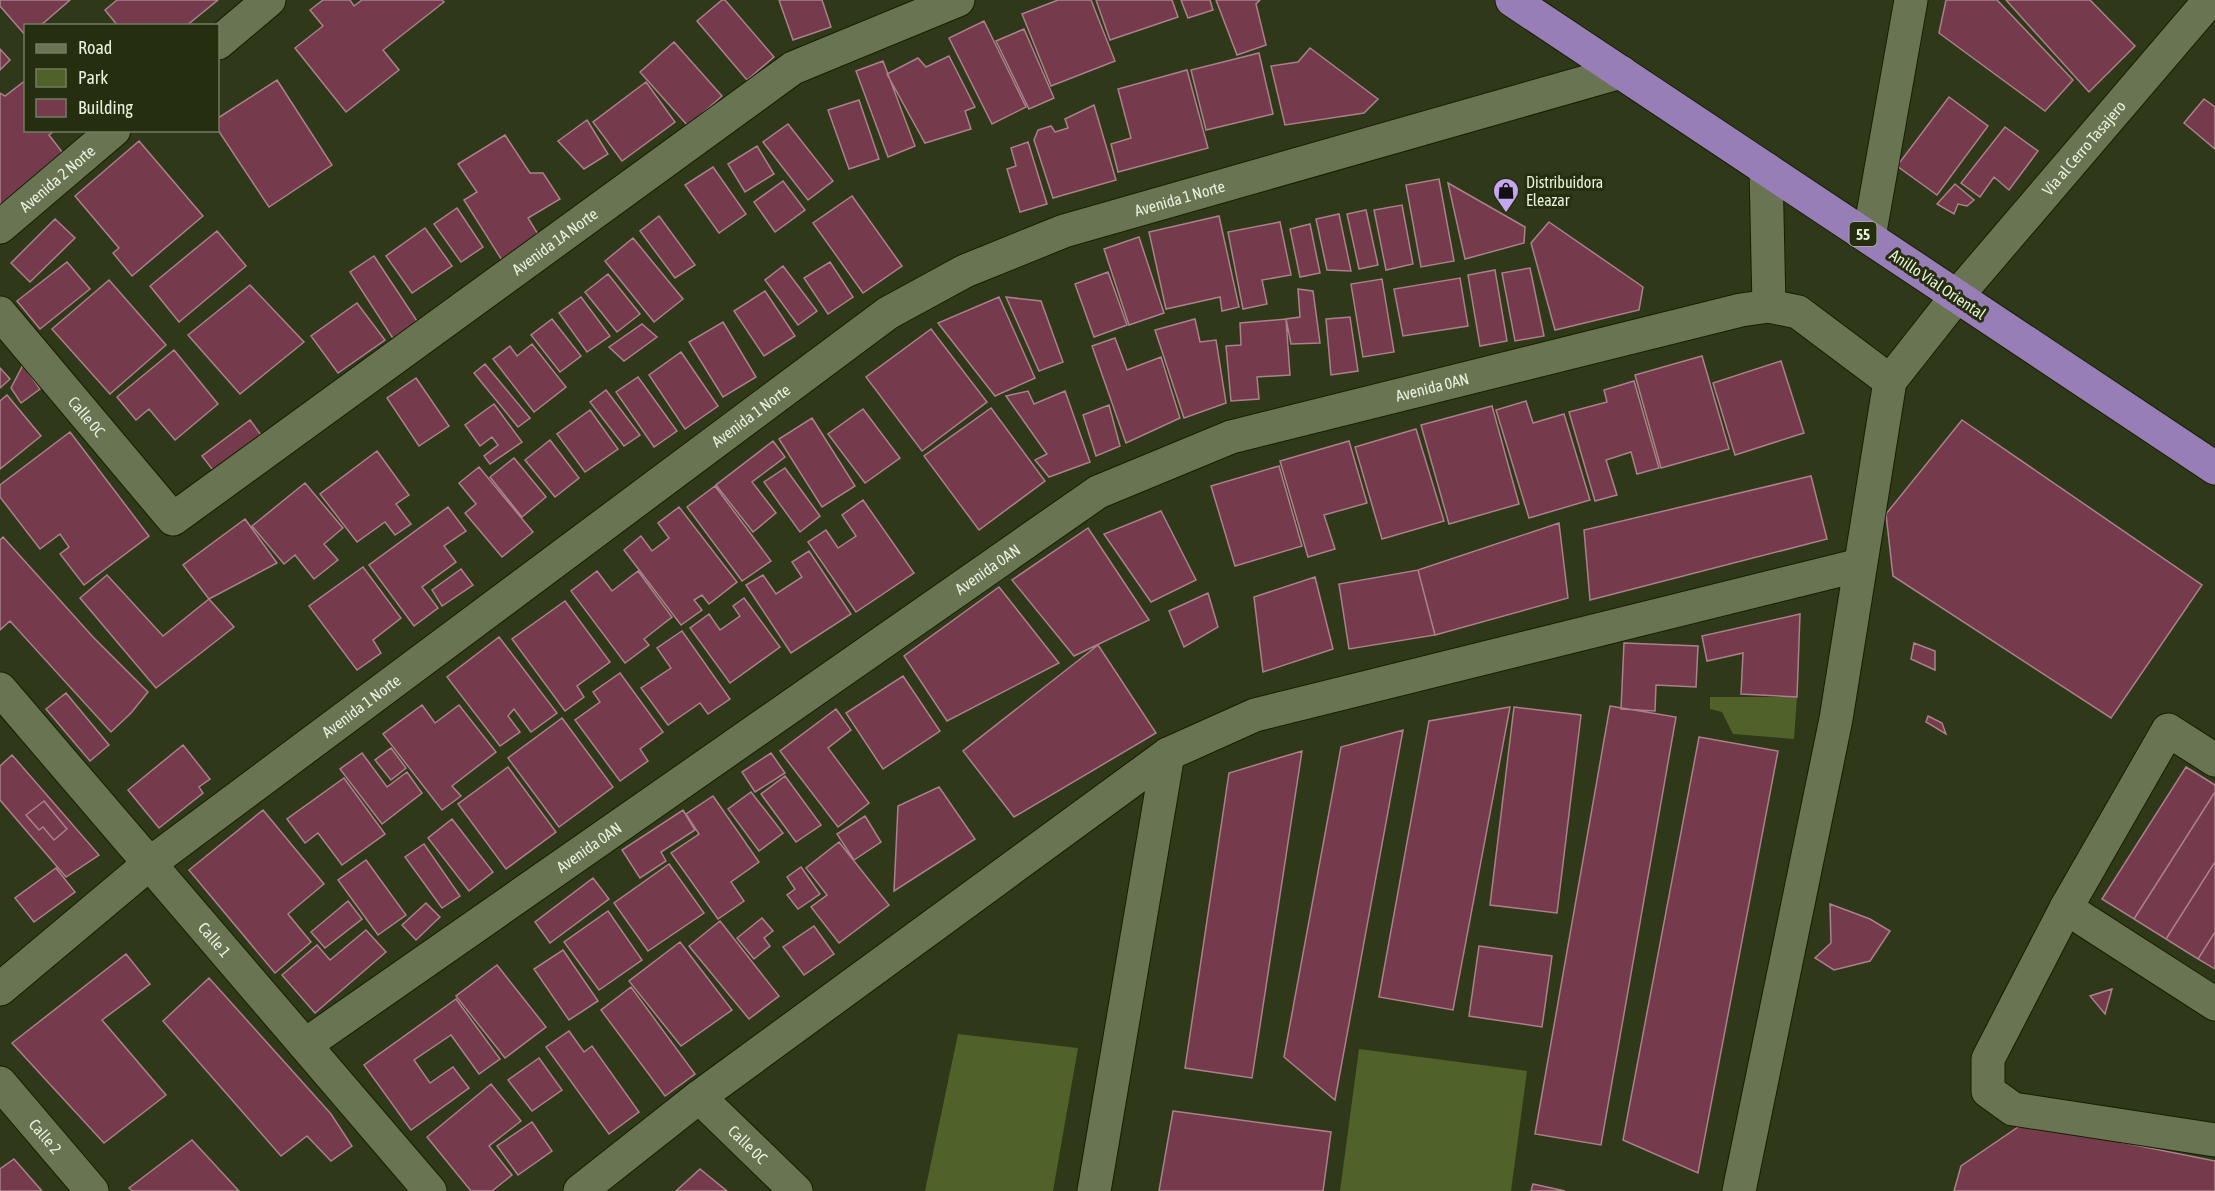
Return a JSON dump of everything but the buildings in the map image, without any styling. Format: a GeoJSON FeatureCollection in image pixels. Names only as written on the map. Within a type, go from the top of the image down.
{"type":"FeatureCollection","features":[{"type":"Feature","properties":{"kind":"highway","name":"Anillo Vial Oriental"},"geometry":{"type":"LineString","coordinates":[[1512,0],[2215,468]]}},
{"type":"Feature","properties":{"kind":"street"},"geometry":{"type":"LineString","coordinates":[[219,42],[268,0]]}},
{"type":"Feature","properties":{"kind":"street","name":"Avenida 1A Norte"},"geometry":{"type":"LineString","coordinates":[[172,519],[793,68],[958,0]]}},
{"type":"Feature","properties":{"kind":"street"},"geometry":{"type":"LineString","coordinates":[[1869,237],[1911,0]]}},
{"type":"Feature","properties":{"kind":"street","name":"Vía al Cerro Tasajero"},"geometry":{"type":"LineString","coordinates":[[1890,381],[1957,296],[2210,0]]}},
{"type":"Feature","properties":{"kind":"street","name":"Avenida 1 Norte"},"geometry":{"type":"LineString","coordinates":[[0,989],[149,864],[888,313],[965,271],[1064,231],[1621,72]]}},
{"type":"Feature","properties":{"kind":"street","name":"Avenida 2 Norte"},"geometry":{"type":"LineString","coordinates":[[0,227],[112,132]]}},
{"type":"Feature","properties":{"kind":"street"},"geometry":{"type":"LineString","coordinates":[[1738,1191],[1836,719],[1890,381],[1798,312],[1769,306],[1766,169]]}},
{"type":"Feature","properties":{"kind":"street","name":"Avenida 0AN"},"geometry":{"type":"LineString","coordinates":[[305,1045],[1098,492],[1230,437],[1741,310],[1769,306]]}},
{"type":"Feature","properties":{"kind":"street","name":"Calle 0C"},"geometry":{"type":"LineString","coordinates":[[0,314],[172,519]]}},
{"type":"Feature","properties":{"kind":"street"},"geometry":{"type":"LineString","coordinates":[[580,1191],[699,1096],[1168,754],[1255,715],[1860,565]]}},
{"type":"Feature","properties":{"kind":"street","name":"Calle 1"},"geometry":{"type":"LineString","coordinates":[[0,689],[430,1191]]}},
{"type":"Feature","properties":{"kind":"street"},"geometry":{"type":"LineString","coordinates":[[2215,760],[2168,730],[2066,908],[1988,1059],[1988,1091],[2013,1109],[2215,1140]]}},
{"type":"Feature","properties":{"kind":"street"},"geometry":{"type":"LineString","coordinates":[[1094,1191],[1168,754]]}},
{"type":"Feature","properties":{"kind":"street"},"geometry":{"type":"LineString","coordinates":[[2066,908],[2215,1004]]}},
{"type":"Feature","properties":{"kind":"street","name":"Calle 2"},"geometry":{"type":"LineString","coordinates":[[0,1083],[92,1191]]}},
{"type":"Feature","properties":{"kind":"street","name":"Calle 0C"},"geometry":{"type":"LineString","coordinates":[[699,1096],[796,1191]]}},
{"type":"Feature","properties":{"kind":"green space"},"geometry":{"type":"Polygon","coordinates":[[[1710,697],[1797,697],[1794,739],[1733,734],[1722,712],[1710,709],[1710,697]]]}},
{"type":"Feature","properties":{"kind":"green space"},"geometry":{"type":"Polygon","coordinates":[[[958,1034],[1078,1048],[1053,1191],[925,1191],[958,1034]]]}},
{"type":"Feature","properties":{"kind":"green space"},"geometry":{"type":"Polygon","coordinates":[[[1359,1049],[1527,1071],[1511,1191],[1340,1191],[1359,1049]]]}},
{"type":"Feature","properties":{"kind":"place","name":"Distribuidora Eleazar"},"geometry":{"type":"Point","coordinates":[1506,214]}}]}
